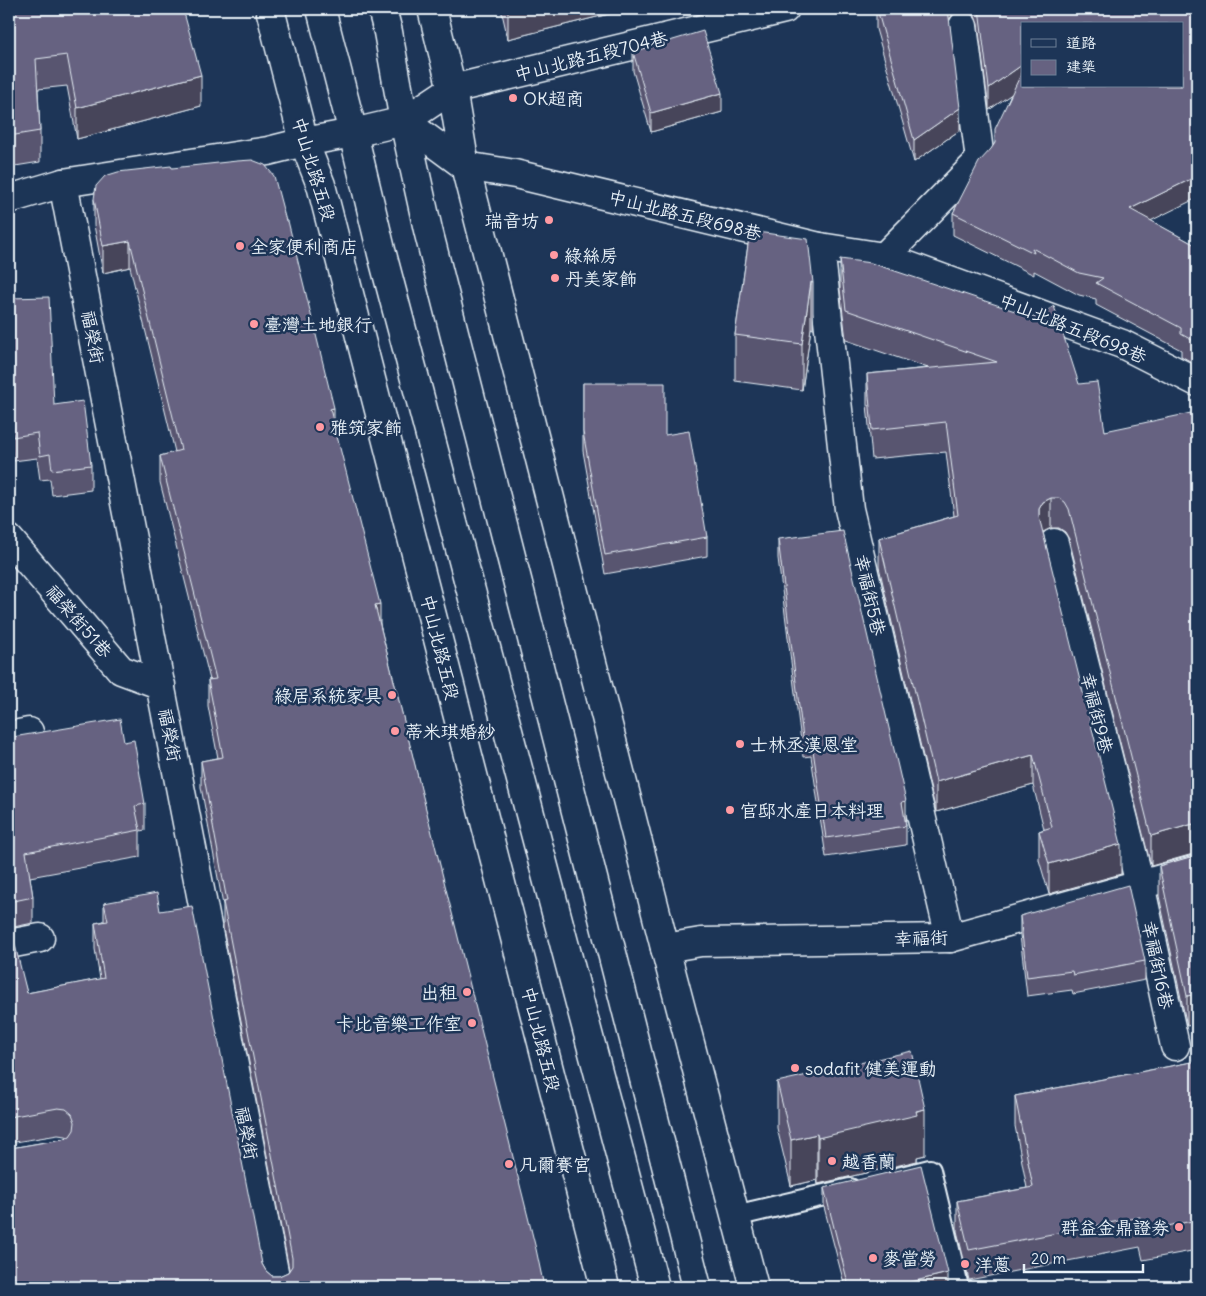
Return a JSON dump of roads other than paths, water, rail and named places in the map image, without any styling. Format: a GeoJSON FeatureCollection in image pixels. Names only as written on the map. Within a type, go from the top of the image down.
{"type":"FeatureCollection","features":[{"type":"Feature","properties":{"kind":"street","name":"中山北路五段"},"geometry":{"type":"LineString","coordinates":[[270,9],[304,142],[321,185],[605,1287]]}},
{"type":"Feature","properties":{"kind":"street"},"geometry":{"type":"LineString","coordinates":[[321,9],[382,254],[655,1287]]}},
{"type":"Feature","properties":{"kind":"street"},"geometry":{"type":"LineString","coordinates":[[432,9],[452,89],[465,166],[665,948],[754,1287]]}},
{"type":"Feature","properties":{"kind":"street","name":"中山北路五段704巷"},"geometry":{"type":"LineString","coordinates":[[404,121],[452,89],[785,9]]}},
{"type":"Feature","properties":{"kind":"street"},"geometry":{"type":"LineString","coordinates":[[385,20],[404,121],[428,230],[697,1287]]}},
{"type":"Feature","properties":{"kind":"street"},"geometry":{"type":"LineString","coordinates":[[884,257],[980,160],[964,26]]}},
{"type":"Feature","properties":{"kind":"street"},"geometry":{"type":"LineString","coordinates":[[9,199],[63,183],[268,151],[404,121]]}},
{"type":"Feature","properties":{"kind":"street","name":"中山北路五段698巷"},"geometry":{"type":"LineString","coordinates":[[404,121],[465,166],[515,174],[820,247],[884,257],[1122,344],[1196,385]]}},
{"type":"Feature","properties":{"kind":"street","name":"福榮街"},"geometry":{"type":"LineString","coordinates":[[63,183],[277,1287]]}},
{"type":"Feature","properties":{"kind":"street","name":"幸福街5巷"},"geometry":{"type":"LineString","coordinates":[[820,247],[850,509],[950,938]]}},
{"type":"Feature","properties":{"kind":"street","name":"福榮街51巷"},"geometry":{"type":"LineString","coordinates":[[9,539],[121,670],[161,686]]}},
{"type":"Feature","properties":{"kind":"street","name":"幸福街9巷"},"geometry":{"type":"LineString","coordinates":[[1054,543],[1140,884]]}},
{"type":"Feature","properties":{"kind":"street","name":"幸福街"},"geometry":{"type":"LineString","coordinates":[[665,948],[702,942],[950,938],[1197,869]]}},
{"type":"Feature","properties":{"kind":"street","name":"幸福街16巷"},"geometry":{"type":"LineString","coordinates":[[1140,884],[1175,1046]]}},
{"type":"Feature","properties":{"kind":"street"},"geometry":{"type":"LineString","coordinates":[[9,944],[40,938]]}},
{"type":"Feature","properties":{"kind":"lane"},"geometry":{"type":"LineString","coordinates":[[736,1216],[930,1170],[958,1287]]}},
{"type":"Feature","properties":{"kind":"place","name":"OK超商"},"geometry":{"type":"Point","coordinates":[513,98]}},
{"type":"Feature","properties":{"kind":"place","name":"瑞音坊"},"geometry":{"type":"Point","coordinates":[549,220]}},
{"type":"Feature","properties":{"kind":"place","name":"全家便利商店"},"geometry":{"type":"Point","coordinates":[240,246]}},
{"type":"Feature","properties":{"kind":"place","name":"綠絲房"},"geometry":{"type":"Point","coordinates":[554,255]}},
{"type":"Feature","properties":{"kind":"place","name":"丹美家飾"},"geometry":{"type":"Point","coordinates":[555,278]}},
{"type":"Feature","properties":{"kind":"place","name":"臺灣土地銀行"},"geometry":{"type":"Point","coordinates":[254,324]}},
{"type":"Feature","properties":{"kind":"place","name":"雅筑家飾"},"geometry":{"type":"Point","coordinates":[320,427]}},
{"type":"Feature","properties":{"kind":"place","name":"綠居系統家具"},"geometry":{"type":"Point","coordinates":[392,695]}},
{"type":"Feature","properties":{"kind":"place","name":"蒂米琪婚紗"},"geometry":{"type":"Point","coordinates":[395,731]}},
{"type":"Feature","properties":{"kind":"place","name":"士林丞漢恩堂"},"geometry":{"type":"Point","coordinates":[740,744]}},
{"type":"Feature","properties":{"kind":"place","name":"官邸水產日本料理"},"geometry":{"type":"Point","coordinates":[730,810]}},
{"type":"Feature","properties":{"kind":"place","name":"出租"},"geometry":{"type":"Point","coordinates":[467,992]}},
{"type":"Feature","properties":{"kind":"place","name":"卡比音樂工作室"},"geometry":{"type":"Point","coordinates":[472,1023]}},
{"type":"Feature","properties":{"kind":"place","name":"sodafit 健美運動"},"geometry":{"type":"Point","coordinates":[795,1068]}},
{"type":"Feature","properties":{"kind":"place","name":"越香蘭"},"geometry":{"type":"Point","coordinates":[832,1161]}},
{"type":"Feature","properties":{"kind":"place","name":"凡爾賽宮"},"geometry":{"type":"Point","coordinates":[509,1164]}},
{"type":"Feature","properties":{"kind":"place","name":"群益金鼎證券"},"geometry":{"type":"Point","coordinates":[1179,1227]}},
{"type":"Feature","properties":{"kind":"place","name":"麥當勞"},"geometry":{"type":"Point","coordinates":[873,1258]}},
{"type":"Feature","properties":{"kind":"place","name":"洋蔥"},"geometry":{"type":"Point","coordinates":[965,1264]}}]}
